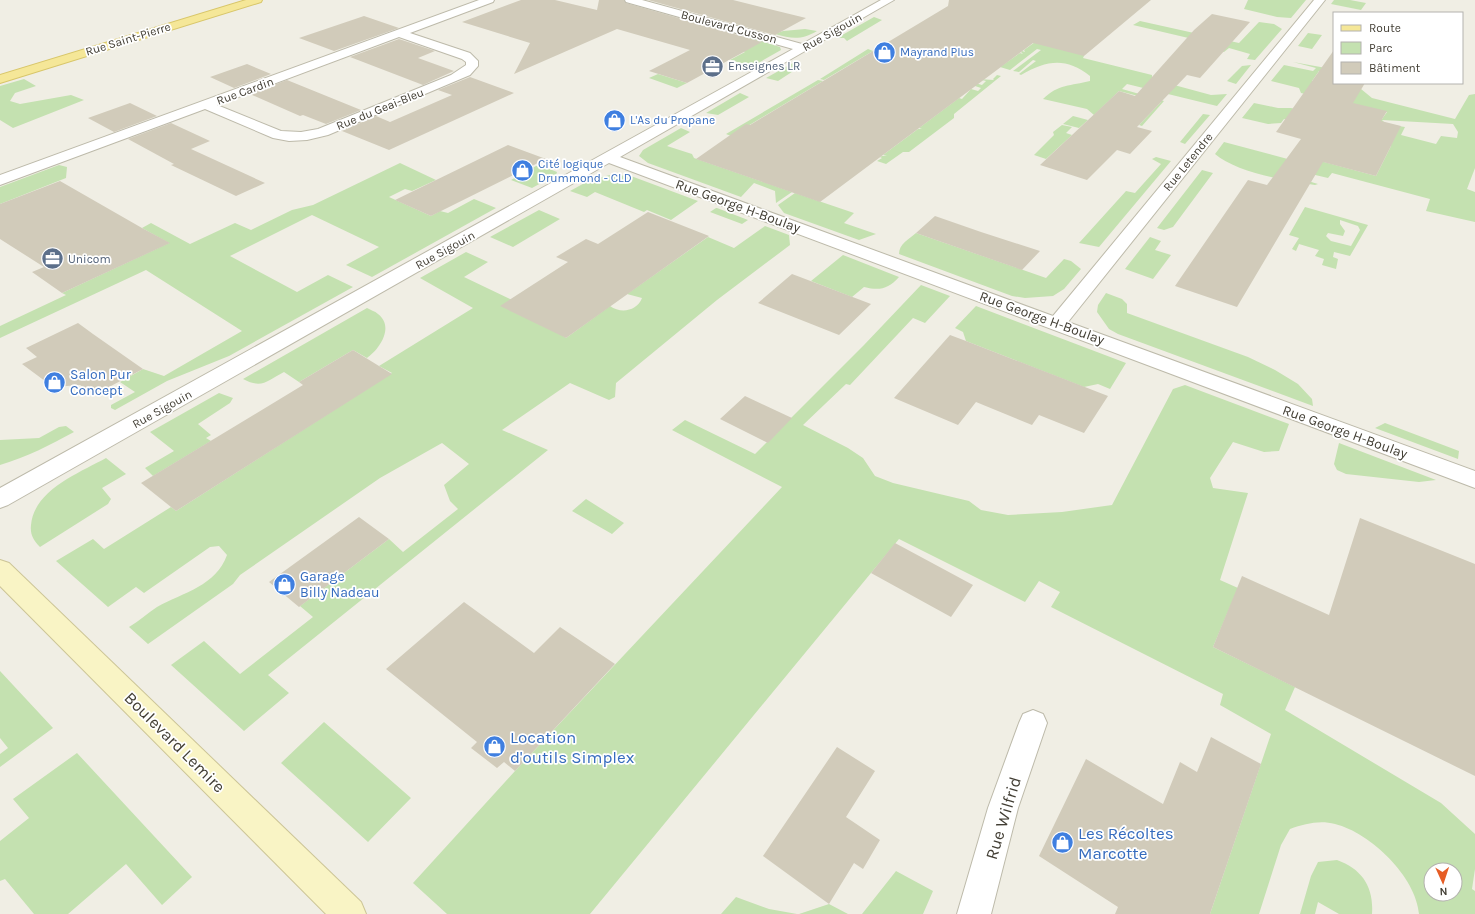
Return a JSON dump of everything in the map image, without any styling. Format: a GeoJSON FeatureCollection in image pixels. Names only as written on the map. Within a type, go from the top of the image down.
{"type":"FeatureCollection","features":[{"type":"Feature","properties":{"kind":"main road","name":"Rue Saint-Pierre"},"geometry":{"type":"LineString","coordinates":[[0,79],[257,0]]}},
{"type":"Feature","properties":{"kind":"main road","name":"Boulevard Lemire"},"geometry":{"type":"LineString","coordinates":[[0,570],[349,914]]}},
{"type":"Feature","properties":{"kind":"street","name":"Rue Cardin"},"geometry":{"type":"LineString","coordinates":[[0,180],[489,0]]}},
{"type":"Feature","properties":{"kind":"street","name":"Boulevard Cusson"},"geometry":{"type":"LineString","coordinates":[[630,0],[804,48]]}},
{"type":"Feature","properties":{"kind":"street","name":"Rue Sigouin"},"geometry":{"type":"LineString","coordinates":[[0,499],[889,0]]}},
{"type":"Feature","properties":{"kind":"street","name":"Rue Letendre"},"geometry":{"type":"LineString","coordinates":[[1057,324],[1320,0]]}},
{"type":"Feature","properties":{"kind":"street","name":"Rue du Geai-Bleu"},"geometry":{"type":"LineString","coordinates":[[206,105],[278,135],[290,137],[311,135],[326,131],[455,78],[466,72],[472,66],[472,61],[466,56],[399,33]]}},
{"type":"Feature","properties":{"kind":"street","name":"Rue George H-Boulay"},"geometry":{"type":"LineString","coordinates":[[608,158],[1475,480]]}},
{"type":"Feature","properties":{"kind":"street","name":"Rue Wilfrid"},"geometry":{"type":"LineString","coordinates":[[974,914],[1003,808],[1033,724]]}},
{"type":"Feature","properties":{"kind":"green space"},"geometry":{"type":"Polygon","coordinates":[[[1248,0],[1306,0],[1291,18],[1277,17],[1244,9],[1248,0]]]}},
{"type":"Feature","properties":{"kind":"green space"},"geometry":{"type":"Polygon","coordinates":[[[1334,0],[1350,0],[1366,3],[1361,10],[1331,4],[1334,0]]]}},
{"type":"Feature","properties":{"kind":"green space"},"geometry":{"type":"Polygon","coordinates":[[[874,17],[882,20],[847,41],[844,38],[837,38],[874,17]]]}},
{"type":"Feature","properties":{"kind":"green space"},"geometry":{"type":"Polygon","coordinates":[[[1067,19],[1084,56],[1083,58],[1152,75],[1152,79],[1211,95],[1227,94],[1217,106],[1127,84],[1122,89],[1164,101],[1142,126],[1139,125],[1161,102],[1119,91],[1094,115],[1087,109],[1043,99],[1059,88],[1090,81],[1090,76],[1073,66],[1064,63],[1039,66],[1021,75],[1019,74],[1036,61],[1033,60],[1019,72],[1013,71],[1041,50],[1037,49],[1010,70],[1000,67],[1020,53],[1023,54],[1021,52],[1022,51],[1025,52],[1024,50],[1067,19]]]}},
{"type":"Feature","properties":{"kind":"green space"},"geometry":{"type":"Polygon","coordinates":[[[1140,21],[1239,43],[1259,22],[1274,24],[1282,29],[1255,60],[1247,59],[1250,54],[1229,48],[1224,52],[1184,44],[1197,40],[1133,25],[1140,21]]]}},
{"type":"Feature","properties":{"kind":"green space"},"geometry":{"type":"Polygon","coordinates":[[[805,29],[817,31],[797,38],[775,34],[783,31],[805,29]]]}},
{"type":"Feature","properties":{"kind":"green space"},"geometry":{"type":"Polygon","coordinates":[[[1308,33],[1322,35],[1312,49],[1298,46],[1308,33]]]}},
{"type":"Feature","properties":{"kind":"green space"},"geometry":{"type":"Polygon","coordinates":[[[751,38],[780,47],[781,50],[753,66],[730,60],[745,52],[730,47],[751,38]]]}},
{"type":"Feature","properties":{"kind":"green space"},"geometry":{"type":"Polygon","coordinates":[[[868,49],[873,51],[824,80],[820,79],[868,49]]]}},
{"type":"Feature","properties":{"kind":"green space"},"geometry":{"type":"Polygon","coordinates":[[[1293,62],[1326,68],[1323,72],[1319,71],[1312,81],[1361,89],[1372,98],[1455,119],[1469,95],[1475,94],[1475,168],[1467,189],[1475,192],[1475,222],[1426,211],[1430,199],[1332,173],[1328,178],[1311,174],[1308,181],[1318,184],[1315,185],[1248,171],[1235,166],[1215,154],[1224,142],[1310,165],[1313,159],[1376,176],[1391,146],[1284,119],[1281,123],[1268,124],[1242,118],[1254,103],[1278,108],[1291,108],[1334,118],[1382,119],[1387,112],[1301,93],[1299,88],[1271,81],[1284,65],[1313,71],[1316,68],[1293,62]],[[1382,120],[1386,124],[1405,127],[1401,135],[1436,144],[1441,136],[1457,138],[1458,132],[1453,124],[1382,120]]]}},
{"type":"Feature","properties":{"kind":"green space"},"geometry":{"type":"Polygon","coordinates":[[[793,63],[801,66],[778,81],[766,78],[793,63]]]}},
{"type":"Feature","properties":{"kind":"green space"},"geometry":{"type":"Polygon","coordinates":[[[1251,65],[1236,84],[1227,81],[1242,66],[1251,65]]]}},
{"type":"Feature","properties":{"kind":"green space"},"geometry":{"type":"Polygon","coordinates":[[[658,74],[687,83],[677,88],[649,78],[658,74]]]}},
{"type":"Feature","properties":{"kind":"green space"},"geometry":{"type":"Polygon","coordinates":[[[997,75],[1001,76],[954,114],[954,118],[909,152],[903,152],[886,164],[877,161],[882,158],[880,157],[882,156],[887,156],[883,155],[918,129],[922,129],[919,128],[959,98],[962,99],[971,89],[978,91],[981,88],[969,84],[972,82],[982,85],[986,81],[978,79],[994,80],[993,79],[997,75]]]}},
{"type":"Feature","properties":{"kind":"green space"},"geometry":{"type":"Polygon","coordinates":[[[24,79],[36,86],[15,93],[10,101],[20,104],[71,95],[84,100],[13,128],[0,120],[0,86],[24,79]]]}},
{"type":"Feature","properties":{"kind":"green space"},"geometry":{"type":"Polygon","coordinates":[[[818,80],[823,81],[731,136],[726,134],[818,80]]]}},
{"type":"Feature","properties":{"kind":"green space"},"geometry":{"type":"Polygon","coordinates":[[[740,93],[749,97],[718,115],[706,113],[740,93]]]}},
{"type":"Feature","properties":{"kind":"green space"},"geometry":{"type":"Polygon","coordinates":[[[1203,114],[1210,115],[1185,144],[1180,142],[1203,114]]]}},
{"type":"Feature","properties":{"kind":"green space"},"geometry":{"type":"Polygon","coordinates":[[[1073,116],[1088,120],[1079,128],[1063,124],[1073,116]]]}},
{"type":"Feature","properties":{"kind":"green space"},"geometry":{"type":"Polygon","coordinates":[[[1062,125],[1072,127],[1066,133],[1072,135],[1046,159],[1034,155],[1054,135],[1053,132],[1062,125]]]}},
{"type":"Feature","properties":{"kind":"green space"},"geometry":{"type":"Polygon","coordinates":[[[681,128],[690,132],[667,146],[692,154],[694,158],[792,192],[776,203],[775,191],[754,183],[741,197],[648,163],[639,156],[643,150],[681,128]]]}},
{"type":"Feature","properties":{"kind":"green space"},"geometry":{"type":"Polygon","coordinates":[[[1156,157],[1171,161],[1099,247],[1079,243],[1126,191],[1135,193],[1161,164],[1152,159],[1156,157]]]}},
{"type":"Feature","properties":{"kind":"green space"},"geometry":{"type":"Polygon","coordinates":[[[400,163],[436,180],[412,191],[405,189],[389,197],[431,216],[440,211],[448,213],[474,199],[496,208],[372,277],[346,265],[379,247],[312,215],[230,256],[297,292],[328,275],[353,287],[229,356],[167,381],[115,410],[111,408],[111,405],[135,392],[120,382],[143,369],[164,376],[242,331],[146,270],[0,338],[0,326],[66,295],[62,293],[169,243],[142,228],[151,223],[190,244],[235,223],[251,230],[292,210],[313,205],[400,163]]]}},
{"type":"Feature","properties":{"kind":"green space"},"geometry":{"type":"Polygon","coordinates":[[[59,165],[67,167],[66,178],[0,204],[0,187],[59,165]]]}},
{"type":"Feature","properties":{"kind":"green space"},"geometry":{"type":"Polygon","coordinates":[[[536,166],[542,166],[557,172],[556,175],[532,188],[511,180],[536,166]]]}},
{"type":"Feature","properties":{"kind":"green space"},"geometry":{"type":"Polygon","coordinates":[[[1202,170],[1213,173],[1173,227],[1164,230],[1157,228],[1202,170]]]}},
{"type":"Feature","properties":{"kind":"green space"},"geometry":{"type":"Polygon","coordinates":[[[610,175],[631,176],[698,201],[671,220],[647,210],[644,212],[595,192],[587,197],[570,191],[590,180],[610,175]]]}},
{"type":"Feature","properties":{"kind":"green space"},"geometry":{"type":"Polygon","coordinates":[[[795,193],[854,213],[844,223],[876,234],[859,240],[784,213],[778,205],[795,193]]]}},
{"type":"Feature","properties":{"kind":"green space"},"geometry":{"type":"Polygon","coordinates":[[[1305,207],[1368,225],[1350,256],[1334,252],[1333,257],[1338,259],[1336,269],[1322,265],[1324,259],[1315,256],[1319,250],[1299,244],[1296,251],[1292,249],[1299,238],[1289,235],[1305,207]],[[1340,220],[1340,224],[1345,231],[1343,236],[1328,233],[1326,236],[1331,241],[1351,246],[1360,230],[1358,226],[1340,220]]]}},
{"type":"Feature","properties":{"kind":"green space"},"geometry":{"type":"Polygon","coordinates":[[[716,208],[748,220],[742,224],[710,212],[716,208]]]}},
{"type":"Feature","properties":{"kind":"green space"},"geometry":{"type":"Polygon","coordinates":[[[539,210],[560,219],[513,247],[490,237],[539,210]]]}},
{"type":"Feature","properties":{"kind":"green space"},"geometry":{"type":"Polygon","coordinates":[[[765,226],[789,235],[790,245],[717,300],[616,383],[615,397],[609,400],[570,383],[502,430],[548,450],[268,675],[289,693],[244,731],[171,665],[204,641],[240,674],[313,617],[300,606],[389,539],[403,552],[458,509],[450,501],[444,485],[469,464],[442,443],[380,478],[240,575],[233,584],[148,644],[129,627],[157,607],[198,587],[215,574],[222,566],[227,555],[219,546],[210,547],[144,593],[136,587],[108,607],[56,561],[93,539],[104,549],[171,507],[176,511],[392,373],[379,366],[473,308],[420,278],[466,252],[488,262],[464,277],[510,299],[566,338],[610,306],[619,310],[628,310],[636,306],[642,298],[627,294],[708,237],[734,248],[765,226]]]}},
{"type":"Feature","properties":{"kind":"green space"},"geometry":{"type":"Polygon","coordinates":[[[916,233],[1046,278],[1064,259],[1071,261],[1081,269],[1064,289],[1053,296],[1025,298],[1012,296],[899,254],[901,247],[916,233]]]}},
{"type":"Feature","properties":{"kind":"green space"},"geometry":{"type":"Polygon","coordinates":[[[1150,237],[1161,241],[1155,250],[1171,255],[1153,279],[1125,269],[1150,237]]]}},
{"type":"Feature","properties":{"kind":"green space"},"geometry":{"type":"Polygon","coordinates":[[[843,255],[899,277],[891,284],[883,288],[875,289],[864,287],[852,297],[811,281],[843,255]]]}},
{"type":"Feature","properties":{"kind":"green space"},"geometry":{"type":"Polygon","coordinates":[[[921,285],[950,296],[925,323],[913,318],[850,385],[846,384],[803,425],[848,448],[863,458],[875,476],[893,483],[969,501],[981,510],[1008,515],[1062,512],[1112,505],[1173,389],[1185,385],[1289,424],[1279,451],[1264,452],[1233,442],[1210,478],[1213,488],[1248,493],[1220,580],[1238,588],[1213,647],[1295,687],[1285,710],[1441,803],[1475,834],[1475,869],[1472,889],[1475,891],[1475,914],[1419,914],[1416,900],[1410,886],[1389,858],[1377,847],[1349,829],[1323,822],[1307,824],[1290,829],[1281,845],[1259,914],[1210,914],[1271,734],[1220,705],[1223,694],[1051,607],[1060,592],[1039,581],[1025,602],[899,539],[590,914],[447,914],[413,883],[515,771],[782,487],[672,430],[685,420],[755,454],[864,345],[921,285]]]}},
{"type":"Feature","properties":{"kind":"green space"},"geometry":{"type":"Polygon","coordinates":[[[1106,293],[1122,299],[1127,304],[1127,313],[1248,357],[1275,370],[1298,384],[1312,399],[1313,406],[1118,334],[1109,329],[1097,312],[1098,305],[1106,293]]]}},
{"type":"Feature","properties":{"kind":"green space"},"geometry":{"type":"Polygon","coordinates":[[[976,306],[1126,363],[1110,389],[1098,384],[1084,387],[966,341],[963,332],[955,328],[976,306]]]}},
{"type":"Feature","properties":{"kind":"green space"},"geometry":{"type":"Polygon","coordinates":[[[367,308],[377,313],[383,319],[385,332],[376,350],[367,358],[353,350],[299,382],[284,372],[269,381],[260,384],[243,379],[367,308]]]}},
{"type":"Feature","properties":{"kind":"green space"},"geometry":{"type":"Polygon","coordinates":[[[219,393],[233,398],[230,403],[198,424],[211,435],[206,438],[211,441],[153,476],[145,468],[174,451],[150,432],[219,393]]]}},
{"type":"Feature","properties":{"kind":"green space"},"geometry":{"type":"Polygon","coordinates":[[[1385,423],[1459,451],[1458,459],[1375,428],[1385,423]]]}},
{"type":"Feature","properties":{"kind":"green space"},"geometry":{"type":"Polygon","coordinates":[[[66,426],[74,432],[47,446],[0,465],[0,440],[39,438],[59,427],[66,426]]]}},
{"type":"Feature","properties":{"kind":"green space"},"geometry":{"type":"Polygon","coordinates":[[[1339,443],[1436,480],[1419,482],[1346,474],[1337,470],[1334,464],[1339,443]]]}},
{"type":"Feature","properties":{"kind":"green space"},"geometry":{"type":"Polygon","coordinates":[[[106,458],[126,474],[102,488],[111,499],[108,504],[40,547],[32,537],[31,525],[34,513],[40,502],[49,492],[60,484],[106,458]]]}},
{"type":"Feature","properties":{"kind":"green space"},"geometry":{"type":"Polygon","coordinates":[[[586,499],[624,523],[612,534],[572,511],[586,499]]]}},
{"type":"Feature","properties":{"kind":"green space"},"geometry":{"type":"Polygon","coordinates":[[[0,671],[53,728],[0,767],[0,754],[8,748],[0,738],[0,671]]]}},
{"type":"Feature","properties":{"kind":"green space"},"geometry":{"type":"Polygon","coordinates":[[[324,722],[411,798],[368,842],[281,763],[324,722]]]}},
{"type":"Feature","properties":{"kind":"green space"},"geometry":{"type":"Polygon","coordinates":[[[77,753],[192,877],[162,905],[126,864],[68,914],[34,914],[5,879],[0,881],[0,841],[29,818],[13,799],[77,753]]]}},
{"type":"Feature","properties":{"kind":"green space"},"geometry":{"type":"Polygon","coordinates":[[[1337,860],[1353,868],[1365,880],[1371,895],[1372,914],[1339,914],[1318,902],[1315,914],[1300,914],[1311,876],[1318,862],[1337,860]]]}},
{"type":"Feature","properties":{"kind":"green space"},"geometry":{"type":"Polygon","coordinates":[[[896,871],[933,891],[923,914],[862,914],[896,871]]]}},
{"type":"Feature","properties":{"kind":"green space"},"geometry":{"type":"Polygon","coordinates":[[[736,897],[769,909],[797,914],[721,914],[736,897]]]}},
{"type":"Feature","properties":{"kind":"green space"},"geometry":{"type":"Polygon","coordinates":[[[829,904],[848,914],[799,914],[829,904]]]}},
{"type":"Feature","properties":{"kind":"building"},"geometry":{"type":"Polygon","coordinates":[[[521,0],[555,0],[597,10],[599,0],[624,0],[626,3],[762,42],[687,83],[649,71],[690,50],[617,29],[514,74],[530,43],[462,22],[521,0]]]}},
{"type":"Feature","properties":{"kind":"building"},"geometry":{"type":"Polygon","coordinates":[[[648,0],[733,0],[806,18],[775,35],[648,0]]]}},
{"type":"Feature","properties":{"kind":"building"},"geometry":{"type":"Polygon","coordinates":[[[949,0],[1151,0],[1084,56],[1033,43],[820,202],[696,159],[746,124],[750,125],[948,6],[949,0]]]}},
{"type":"Feature","properties":{"kind":"building"},"geometry":{"type":"Polygon","coordinates":[[[1212,14],[1250,22],[1200,78],[1187,75],[1137,127],[1152,131],[1130,154],[1117,150],[1087,180],[1040,165],[1119,91],[1135,96],[1194,30],[1212,14]]]}},
{"type":"Feature","properties":{"kind":"building"},"geometry":{"type":"Polygon","coordinates":[[[364,16],[399,28],[334,51],[299,38],[364,16]]]}},
{"type":"Feature","properties":{"kind":"building"},"geometry":{"type":"Polygon","coordinates":[[[399,39],[435,51],[418,58],[454,71],[423,85],[350,57],[399,39]]]}},
{"type":"Feature","properties":{"kind":"building"},"geometry":{"type":"Polygon","coordinates":[[[1333,51],[1333,84],[1364,84],[1353,103],[1387,111],[1381,121],[1401,126],[1376,176],[1323,162],[1237,307],[1175,286],[1248,180],[1267,185],[1301,139],[1276,132],[1333,51]]]}},
{"type":"Feature","properties":{"kind":"building"},"geometry":{"type":"Polygon","coordinates":[[[247,64],[271,74],[234,88],[210,77],[247,64]]]}},
{"type":"Feature","properties":{"kind":"building"},"geometry":{"type":"Polygon","coordinates":[[[470,77],[514,93],[389,150],[342,131],[376,116],[390,122],[452,95],[438,90],[470,77]]]}},
{"type":"Feature","properties":{"kind":"building"},"geometry":{"type":"Polygon","coordinates":[[[287,80],[361,110],[326,124],[303,115],[300,116],[250,94],[287,80]]]}},
{"type":"Feature","properties":{"kind":"building"},"geometry":{"type":"Polygon","coordinates":[[[130,103],[157,116],[114,132],[88,118],[130,103]]]}},
{"type":"Feature","properties":{"kind":"building"},"geometry":{"type":"Polygon","coordinates":[[[171,123],[210,141],[191,149],[265,183],[236,196],[171,165],[174,164],[128,139],[171,123]]]}},
{"type":"Feature","properties":{"kind":"building"},"geometry":{"type":"Polygon","coordinates":[[[508,145],[546,159],[431,216],[395,200],[508,145]]]}},
{"type":"Feature","properties":{"kind":"building"},"geometry":{"type":"Polygon","coordinates":[[[60,181],[170,243],[62,293],[32,272],[44,267],[0,239],[0,204],[60,181]]]}},
{"type":"Feature","properties":{"kind":"building"},"geometry":{"type":"Polygon","coordinates":[[[648,212],[709,236],[566,338],[500,306],[568,262],[556,257],[586,239],[598,244],[648,212]]]}},
{"type":"Feature","properties":{"kind":"building"},"geometry":{"type":"Polygon","coordinates":[[[935,216],[1040,251],[1022,270],[916,233],[935,216]]]}},
{"type":"Feature","properties":{"kind":"building"},"geometry":{"type":"Polygon","coordinates":[[[792,274],[871,304],[839,335],[758,303],[792,274]]]}},
{"type":"Feature","properties":{"kind":"building"},"geometry":{"type":"Polygon","coordinates":[[[78,323],[143,369],[94,395],[80,385],[53,387],[22,364],[37,357],[26,348],[78,323]]]}},
{"type":"Feature","properties":{"kind":"building"},"geometry":{"type":"Polygon","coordinates":[[[950,335],[1108,396],[1084,433],[1039,415],[1032,425],[976,402],[958,425],[894,398],[950,335]]]}},
{"type":"Feature","properties":{"kind":"building"},"geometry":{"type":"Polygon","coordinates":[[[353,350],[392,374],[176,511],[141,483],[303,385],[299,382],[353,350]]]}},
{"type":"Feature","properties":{"kind":"building"},"geometry":{"type":"Polygon","coordinates":[[[745,396],[792,418],[768,443],[720,419],[745,396]]]}},
{"type":"Feature","properties":{"kind":"building"},"geometry":{"type":"Polygon","coordinates":[[[359,517],[389,539],[299,607],[269,582],[359,517]]]}},
{"type":"Feature","properties":{"kind":"building"},"geometry":{"type":"Polygon","coordinates":[[[1360,518],[1475,564],[1475,776],[1213,647],[1242,576],[1329,615],[1360,518]]]}},
{"type":"Feature","properties":{"kind":"building"},"geometry":{"type":"Polygon","coordinates":[[[895,543],[973,585],[951,617],[871,573],[895,543]]]}},
{"type":"Feature","properties":{"kind":"building"},"geometry":{"type":"Polygon","coordinates":[[[464,602],[534,653],[560,627],[615,664],[515,771],[504,762],[497,768],[471,748],[477,742],[386,669],[464,602]]]}},
{"type":"Feature","properties":{"kind":"building"},"geometry":{"type":"Polygon","coordinates":[[[1211,737],[1261,764],[1210,914],[1115,914],[1118,907],[1039,856],[1086,759],[1163,804],[1180,762],[1197,772],[1211,737]]]}},
{"type":"Feature","properties":{"kind":"building"},"geometry":{"type":"Polygon","coordinates":[[[837,747],[875,771],[846,817],[880,840],[863,869],[854,863],[829,904],[763,856],[837,747]]]}},
{"type":"Feature","properties":{"kind":"place","name":"Mayrand Plus"},"geometry":{"type":"Point","coordinates":[884,52]}},
{"type":"Feature","properties":{"kind":"place","name":"Enseignes LR"},"geometry":{"type":"Point","coordinates":[713,66]}},
{"type":"Feature","properties":{"kind":"place","name":"L'As du Propane"},"geometry":{"type":"Point","coordinates":[614,120]}},
{"type":"Feature","properties":{"kind":"place","name":"Cité logique Drummond - CLD"},"geometry":{"type":"Point","coordinates":[523,171]}},
{"type":"Feature","properties":{"kind":"place","name":"Unicom"},"geometry":{"type":"Point","coordinates":[52,259]}},
{"type":"Feature","properties":{"kind":"place","name":"Salon Pur Concept"},"geometry":{"type":"Point","coordinates":[54,382]}},
{"type":"Feature","properties":{"kind":"place","name":"Garage Billy Nadeau"},"geometry":{"type":"Point","coordinates":[284,584]}},
{"type":"Feature","properties":{"kind":"place","name":"Location d'outils Simplex"},"geometry":{"type":"Point","coordinates":[494,747]}},
{"type":"Feature","properties":{"kind":"place","name":"Les Récoltes Marcotte"},"geometry":{"type":"Point","coordinates":[1062,843]}}]}
